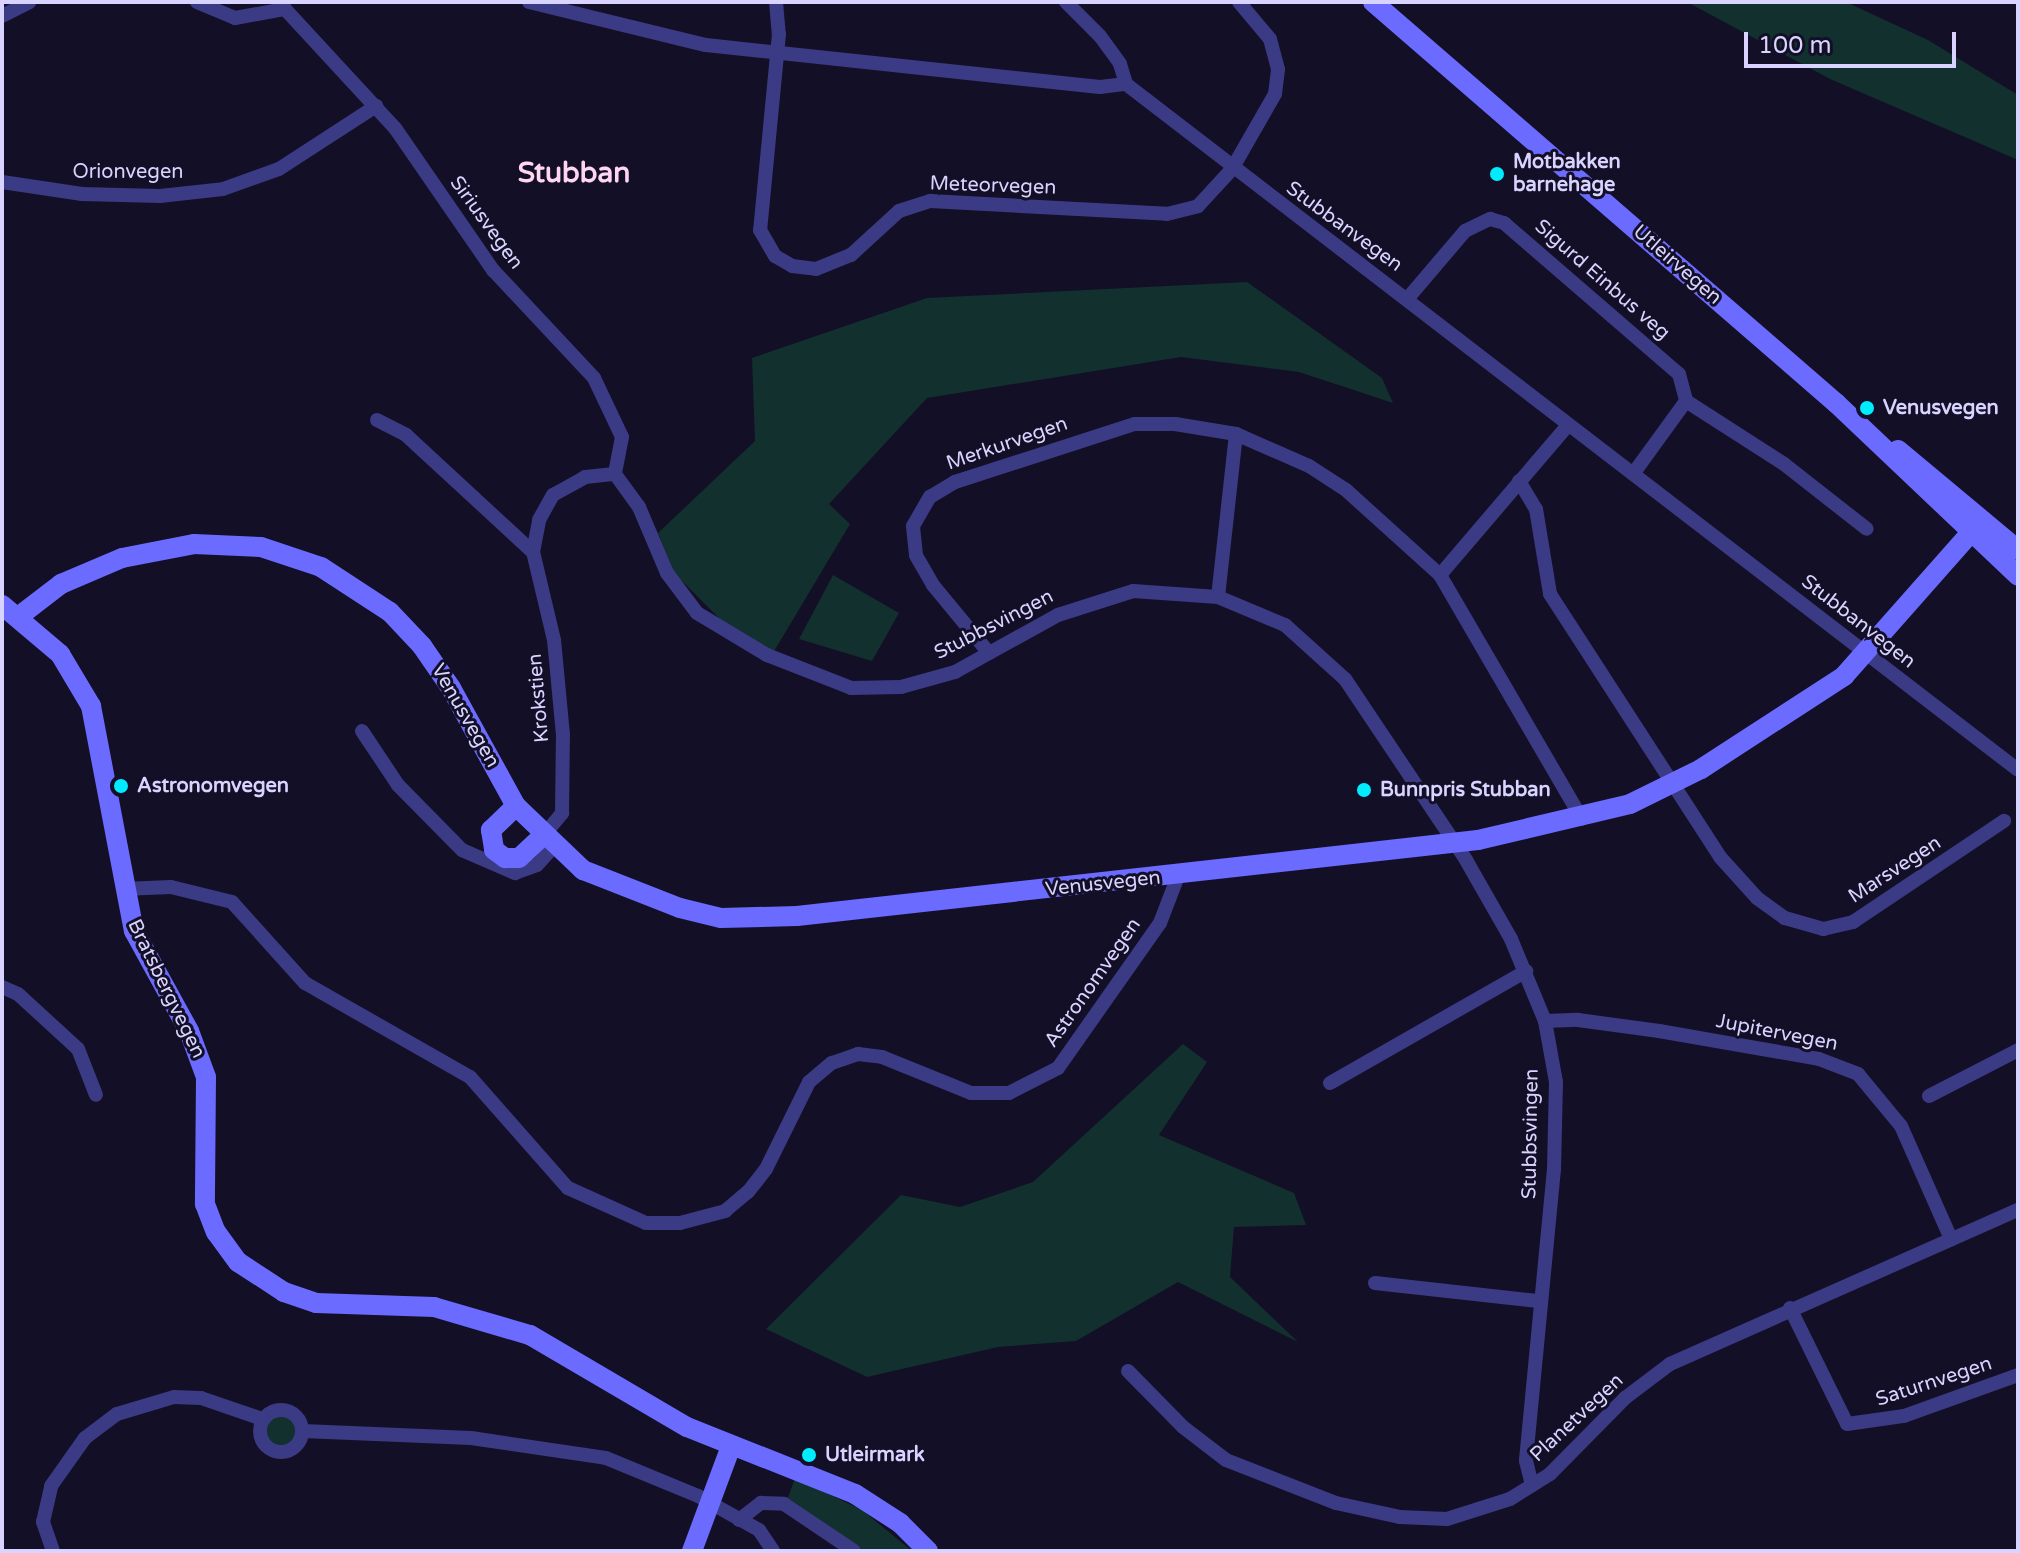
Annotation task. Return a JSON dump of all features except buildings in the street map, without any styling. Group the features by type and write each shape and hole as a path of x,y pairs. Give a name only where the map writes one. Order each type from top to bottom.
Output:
{"street":[{"path":"2,16 30,2"},
{"path":"197,2 235,18 286,6"},
{"path":"529,2 631,30 776,55 1100,87 1126,84 1113,54 1066,2"},
{"name":"Meteorvegen","path":"776,2 776,55 760,230 768,249 792,266 816,269 843,261 888,220 914,204 1167,214 1198,206 1232,169 1270,107 1277,79 1270,39 1239,2"},
{"name":"Utleirvegen","path":"1373,2 1871,435 1884,454 1976,527 2018,550"},
{"name":"Siriusvegen","path":"286,6 376,106 493,270 594,378 622,437 615,474"},
{"name":"Stubbanvegen","path":"1126,84 1232,169 1408,298 1568,425 2018,770"},
{"name":"Orionvegen","path":"2,182 82,194 160,196 223,189 279,169 376,106"},
{"name":"Sigurd Einbus veg","path":"1408,298 1465,231 1490,219 1504,223 1679,374 1686,401"},
{"path":"1633,474 1686,401 1784,464 1867,529"},
{"path":"377,420 406,435 533,552"},
{"name":"Merkurvegen","path":"989,653 933,585 916,555 913,526 930,497 955,482 1115,428 1158,423 1236,434 1309,466 1346,490 1440,575 1582,819"},
{"path":"1440,575 1568,425"},
{"path":"1218,597 1236,434"},
{"name":"Krokstien","path":"362,731 398,785 462,850 515,873 537,865 562,813 563,735 554,640 533,552 539,520 553,495 585,477 615,474"},
{"name":"Stubbsvingen","path":"615,474 639,507 667,573 697,613 767,655 851,688 901,687 955,672 1058,615 1111,595 1167,590 1218,597 1285,625 1324,654 1367,709 1452,843 1526,971 1545,1021 1556,1082 1553,1180 1538,1301 1526,1461 1532,1485"},
{"path":"1519,481 1536,509 1550,594 1675,785"},
{"name":"Utleirvegen","path":"1976,527 2018,576"},
{"name":"Venusvegen","path":"10,611 61,584 122,558 194,544 261,547 321,567 390,612 422,646 451,688 516,806 549,841 583,870 680,908 721,918 797,916 1178,876 1452,843 1582,819 1675,785 1831,686 1865,653 1976,527"},
{"name":"Bratsbergvegen","path":"10,611 60,654 91,706 123,889 134,931 204,1066 208,1101 205,1204 216,1232 238,1262 284,1292 316,1303 434,1307 508,1327 555,1347 687,1427 731,1446 769,1456 855,1494 900,1523 928,1551"},
{"name":"Marsvegen","path":"1675,785 1736,878 1785,918 1823,929 1853,922 2004,821"},
{"path":"516,806 491,830 494,850 505,858 519,858 549,841"},
{"name":"Astronomvegen","path":"123,889 171,887 232,902 305,983 470,1077 568,1188 646,1223 680,1223 725,1211 748,1192 766,1169 809,1082 832,1063 858,1054 882,1057 971,1093 1009,1093 1058,1068 1160,923 1178,876"},
{"path":"1330,1083 1526,971"},
{"path":"2,987 18,994 78,1049 96,1095"},
{"name":"Jupitervegen","path":"1545,1021 1578,1020 1659,1031 1819,1059 1858,1074 1901,1126 1951,1239"},
{"path":"1929,1096 2018,1050"},
{"name":"Planetvegen","path":"1128,1371 1183,1427 1226,1460 1336,1503 1400,1517 1447,1519 1496,1505 1532,1485 1670,1364 1790,1308 2018,1210"},
{"path":"1375,1283 1538,1301"},
{"name":"Saturnvegen","path":"1790,1308 1847,1424 1904,1416 2018,1375"},
{"path":"53,1551 43,1522 51,1486 85,1438 117,1414 174,1397 201,1398 262,1419 284,1410 299,1420 303,1431 295,1448 277,1452 259,1436 262,1419"},
{"path":"303,1431 367,1431 555,1447 606,1458 759,1530 773,1551"},
{"path":"692,1551 707,1503 731,1446"},
{"path":"739,1520 761,1503 784,1504 854,1551"}],"green space":[{"path":"1687,2 1846,2 1928,40 2018,95 2018,160 1830,79"},
{"path":"1247,282 1382,378 1393,403 1299,372 1181,357 927,398 829,504 850,524 773,653 722,621 675,574 658,533 755,441 752,358 927,298"},
{"path":"833,575 899,613 872,661 799,639"},
{"path":"1183,1044 1207,1062 1159,1135 1294,1193 1306,1225 1234,1227 1230,1277 1298,1342 1178,1282 1076,1341 998,1347 867,1377 766,1329 901,1195 960,1207 1033,1182"},
{"path":"281,1415 292,1420 297,1431 292,1442 281,1447 270,1442 265,1431 270,1420"},
{"path":"795,1478 862,1510 912,1551 858,1551 787,1500"}],"place":[{"name":"Motbakken barnehage","path":"1497,174"},
{"name":"Venusvegen","path":"1867,408"},
{"name":"Astronomvegen","path":"121,786"},
{"name":"Bunnpris Stubban","path":"1364,790"},
{"name":"Utleirmark","path":"809,1455"}],"district":[{"name":"Stubban","path":"574,173"}]}
